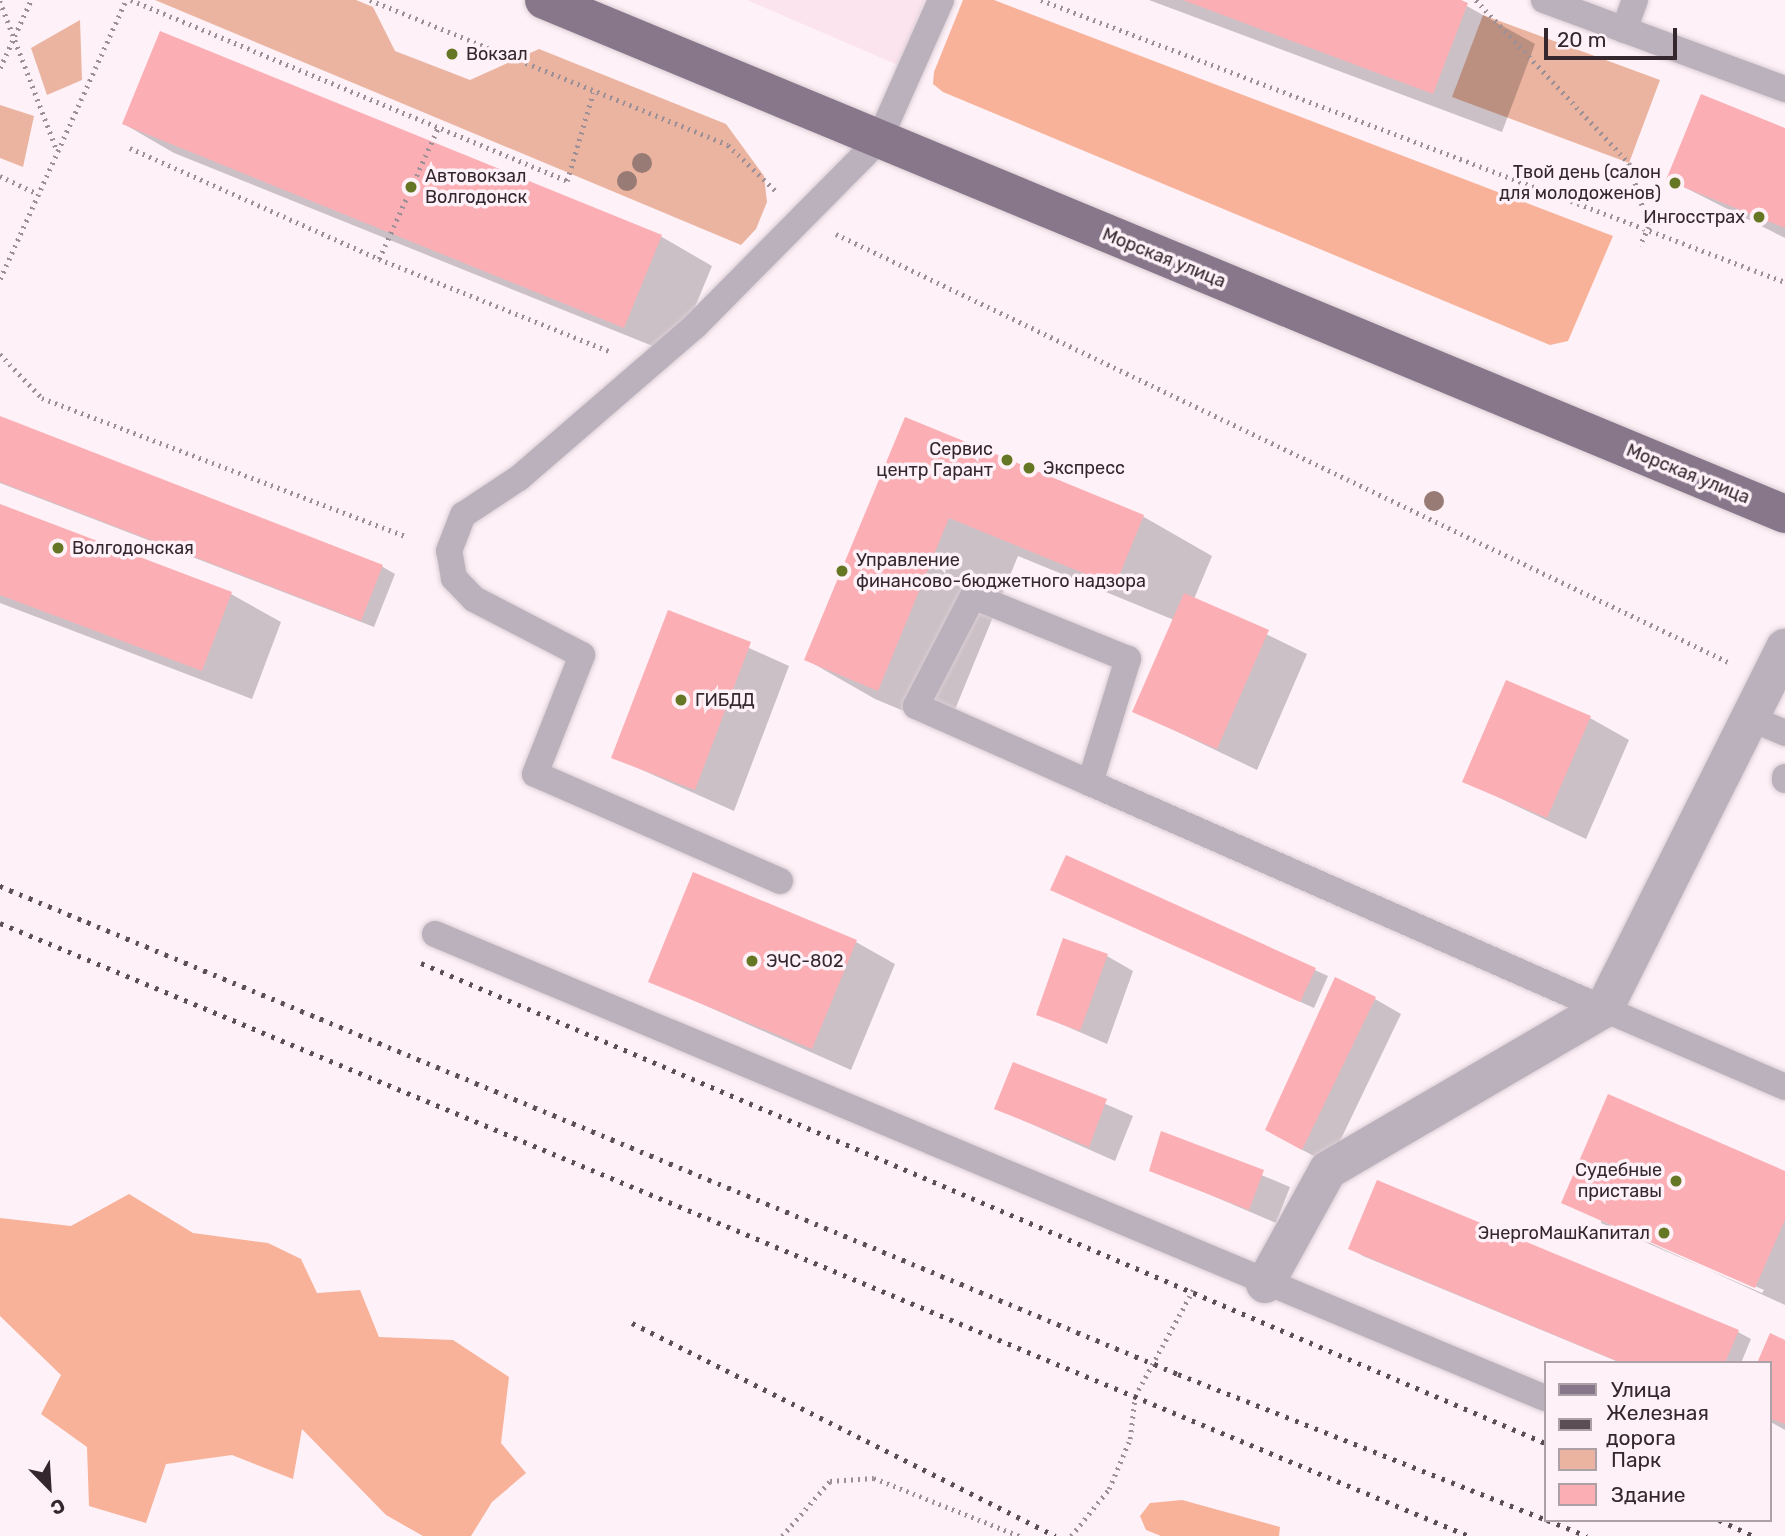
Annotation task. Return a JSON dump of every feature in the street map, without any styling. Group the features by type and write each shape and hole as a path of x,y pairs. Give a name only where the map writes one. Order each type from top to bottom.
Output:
{"main road":[{"name":"Морская улица","path":"544,0 1785,514"}],"street":[{"path":"1265,1284 1328,1170 1604,1009 1785,648"}],"lane":[{"path":"780,881 535,774 582,655 474,598 454,579 449,551 463,515 604,407 806,220 878,140 941,0"},
{"path":"1544,0 1785,89"},
{"path":"1624,30 1635,0"},
{"path":"1090,783 1128,659 973,596 916,706 1090,783 1604,1009 1785,1087"},
{"path":"1750,718 1785,733"},
{"path":"436,934 1265,1284 1544,1398"}],"path":[{"path":"0,68 31,0"},
{"path":"0,279 126,0"},
{"path":"131,0 567,181 593,93"},
{"path":"370,0 593,93 727,145 806,220 1769,682"},
{"path":"1041,0 1649,227 1785,282"},
{"path":"1057,6 1060,0"},
{"path":"1476,0 1629,163 1649,227 1640,246"},
{"path":"0,1 58,151"},
{"path":"379,259 438,128"},
{"path":"130,148 379,259 624,356"},
{"path":"0,176 38,194"},
{"path":"0,354 42,398 406,536"},
{"path":"1071,1536 1109,1489 1130,1439 1135,1396 1206,1259"},
{"path":"782,1536 830,1482 874,1478 1020,1536"}],"shaded area":[{"path":"747,0 924,0 900,66"},
{"path":"963,0 994,0 1613,236 1568,341 1550,345 943,92 933,84 934,72"},
{"path":"129,1194 193,1233 268,1243 301,1259 317,1293 360,1290 379,1337 453,1340 509,1377 501,1443 526,1473 492,1502 471,1536 423,1536 386,1515 302,1429 293,1479 232,1455 166,1464 146,1523 89,1506 87,1447 41,1414 61,1375 0,1316 0,1218 71,1226"},
{"path":"1182,1500 1280,1527 1279,1536 1161,1536 1146,1530 1140,1516 1150,1503"}],"green space":[{"path":"155,0 356,0 373,7 395,51 470,80 539,49 726,124 764,176 767,202 756,229 741,245"},
{"path":"1483,15 1660,80 1629,163 1452,97"},
{"path":"80,20 82,80 47,95 31,48"},
{"path":"0,105 34,116 23,167 0,158"}],"building":[{"path":"1183,0 1461,0 1468,3 1433,94"},
{"name":"Автовокзал Волгодонск","path":"160,31 662,235 624,328 122,124"},
{"path":"1701,94 1785,128 1785,228 1666,180"},
{"path":"0,416 383,565 361,621 0,482"},
{"path":"905,417 1144,515 1115,586 949,518 878,691 804,660"},
{"name":"Волгодонская","path":"0,504 232,592 202,671 0,595"},
{"path":"1184,593 1269,630 1217,749 1132,712"},
{"name":"ГИБДД","path":"668,610 751,642 695,790 611,758"},
{"path":"1506,680 1591,716 1547,818 1462,782"},
{"path":"1066,855 1316,968 1300,1002 1050,890"},
{"name":"ЭЧС-802","path":"693,872 857,940 812,1049 648,982"},
{"path":"1063,938 1108,954 1080,1031 1036,1015"},
{"path":"1335,977 1376,997 1302,1150 1265,1130"},
{"path":"1013,1062 1107,1099 1089,1147 994,1109"},
{"path":"1608,1094 1785,1171 1785,1220 1755,1288 1561,1203"},
{"path":"1161,1131 1264,1170 1249,1210 1149,1171"},
{"path":"1377,1180 1739,1330 1726,1361 1617,1361 1348,1249"},
{"path":"1770,1333 1785,1340 1785,1424 1771,1419 1771,1361 1758,1361"}],"railway":[{"path":"0,886 1178,1374 1544,1519"},
{"path":"0,923 1469,1536"},
{"path":"421,963 1544,1443"},
{"path":"632,1323 1056,1536"},
{"path":"1552,1522 1587,1536"},
{"path":"1723,1522 1754,1536"}],"place":[{"name":"Вокзал","path":"452,54"},
{"name":"Твой день (салон для молодоженов)","path":"1675,183"},
{"name":"Автовокзал Волгодонск","path":"411,187"},
{"name":"Ингосстрах","path":"1759,217"},
{"name":"Сервис центр Гарант","path":"1007,460"},
{"name":"Экспресс","path":"1029,468"},
{"name":"Волгодонская","path":"58,548"},
{"name":"Управление финансово-бюджетного надзора","path":"842,571"},
{"name":"ГИБДД","path":"681,700"},
{"name":"ЭЧС-802","path":"752,961"},
{"name":"Судебные приставы","path":"1676,1181"},
{"name":"ЭнергоМашКапитал","path":"1664,1233"}]}
